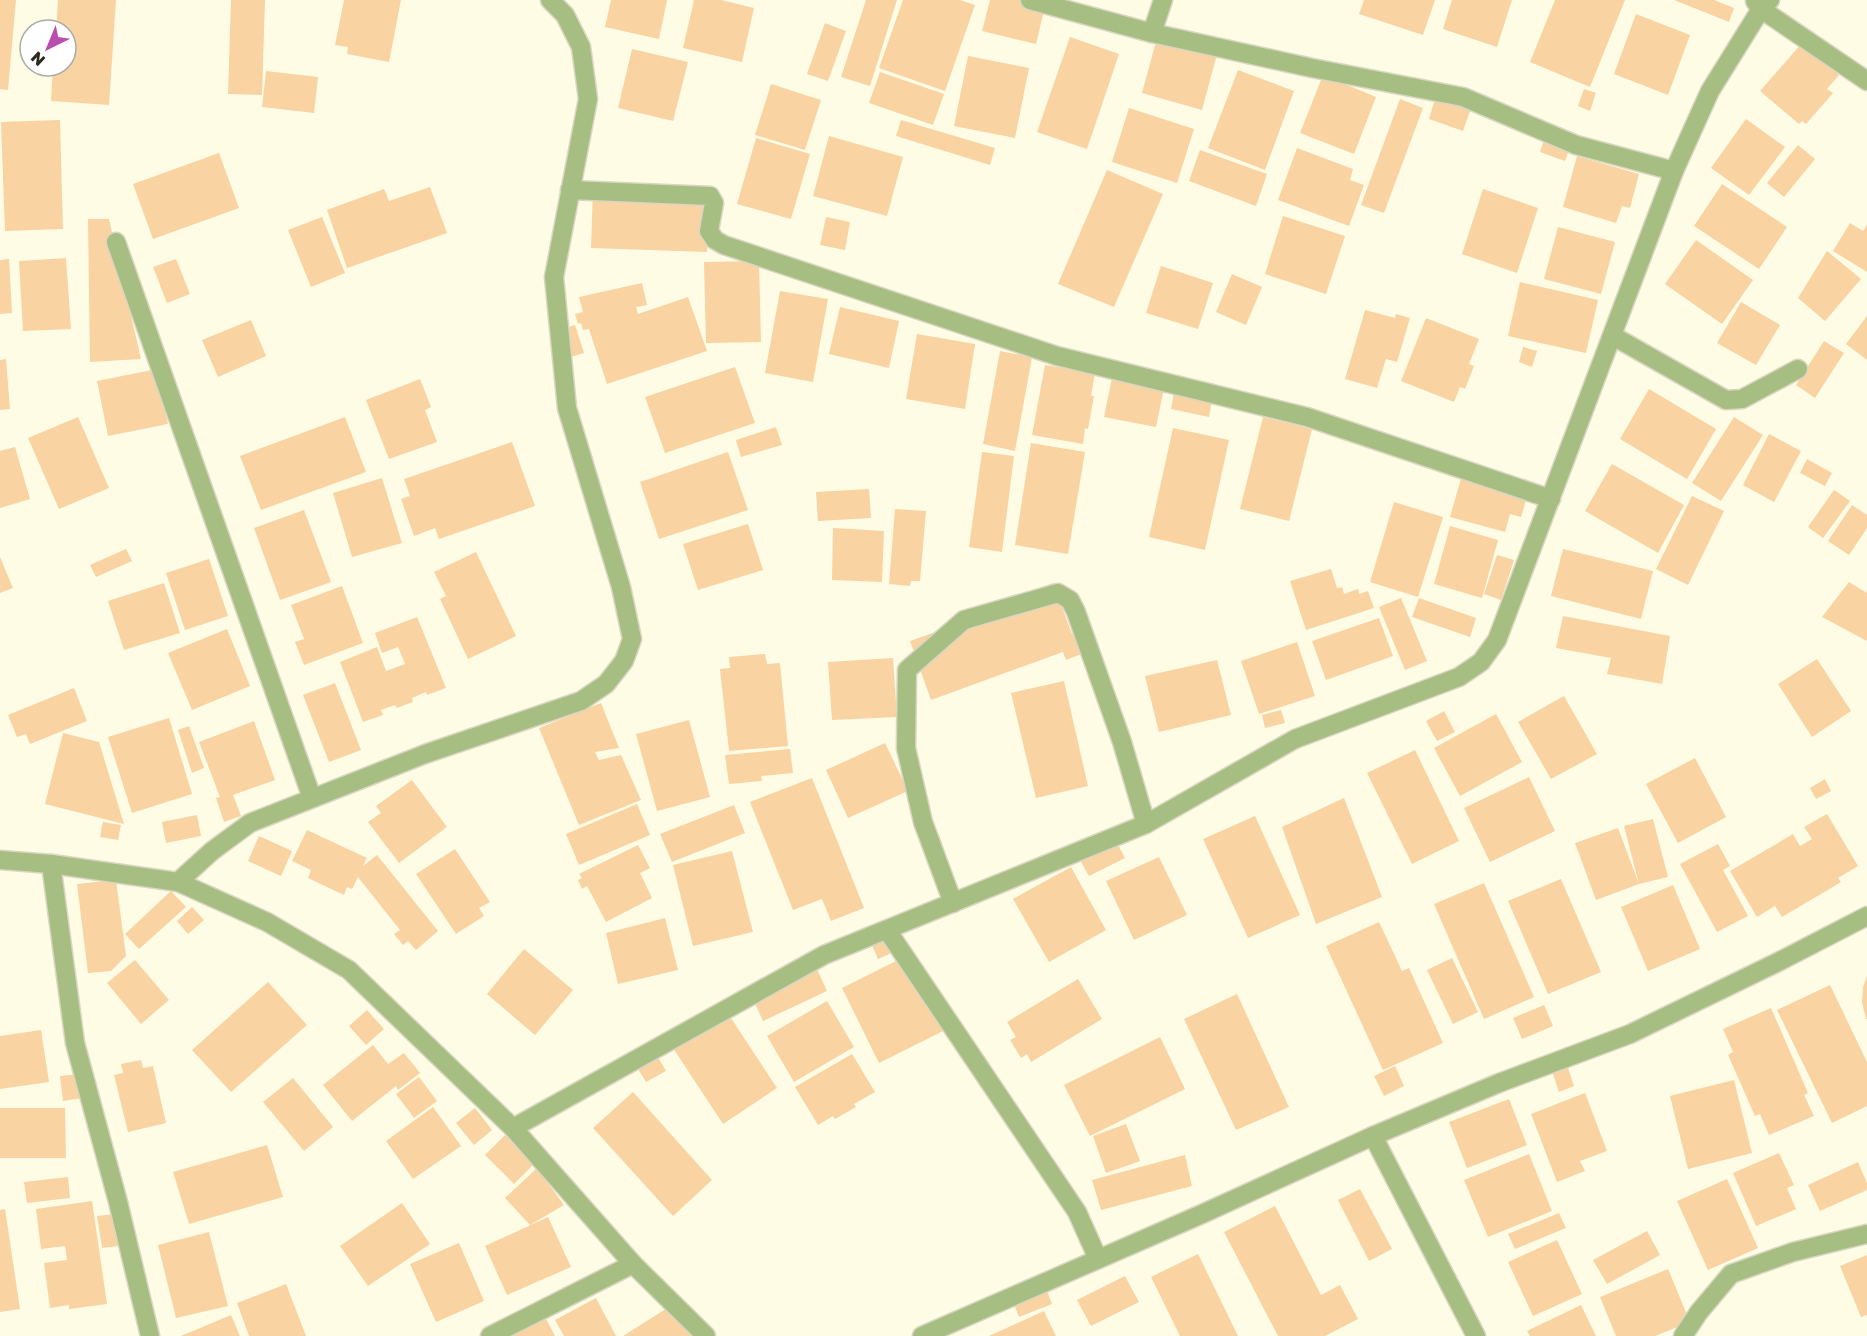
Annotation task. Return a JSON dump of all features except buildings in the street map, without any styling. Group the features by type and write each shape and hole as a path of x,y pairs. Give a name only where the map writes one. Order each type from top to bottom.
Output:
{"street":[{"path":"178,882 212,851 250,823 425,754 581,701 606,684 624,661 632,639 621,587 567,408 554,277 588,99 581,47 565,15 550,0"},
{"path":"1030,0 1152,33 1312,68 1462,97 1576,145 1674,171"},
{"path":"1152,33 1163,0"},
{"path":"513,1128 824,955 1146,824 1295,739 1459,677 1481,662 1497,640 1674,171 1710,91 1762,3 1867,81"},
{"path":"570,190 710,196 714,203 709,231 715,240 724,245 1057,356 1307,417 1551,500"},
{"path":"116,242 312,798"},
{"path":"1613,336 1726,400 1742,399 1798,369"},
{"path":"953,903 923,822 906,748 907,670 964,620 1058,593 1070,600 1122,742 1146,824"},
{"path":"0,861 51,864 178,882 267,922 349,970 513,1128 633,1264 706,1336"},
{"path":"51,864 75,1042 118,1202 150,1336"},
{"path":"922,1336 1373,1136 1499,1083 1630,1034 1867,916"},
{"path":"887,930 1077,1212 1098,1259"},
{"path":"1373,1136 1476,1336"},
{"path":"1683,1336 1699,1312 1731,1274 1793,1252 1867,1234"},
{"path":"490,1336 633,1264"}]}
